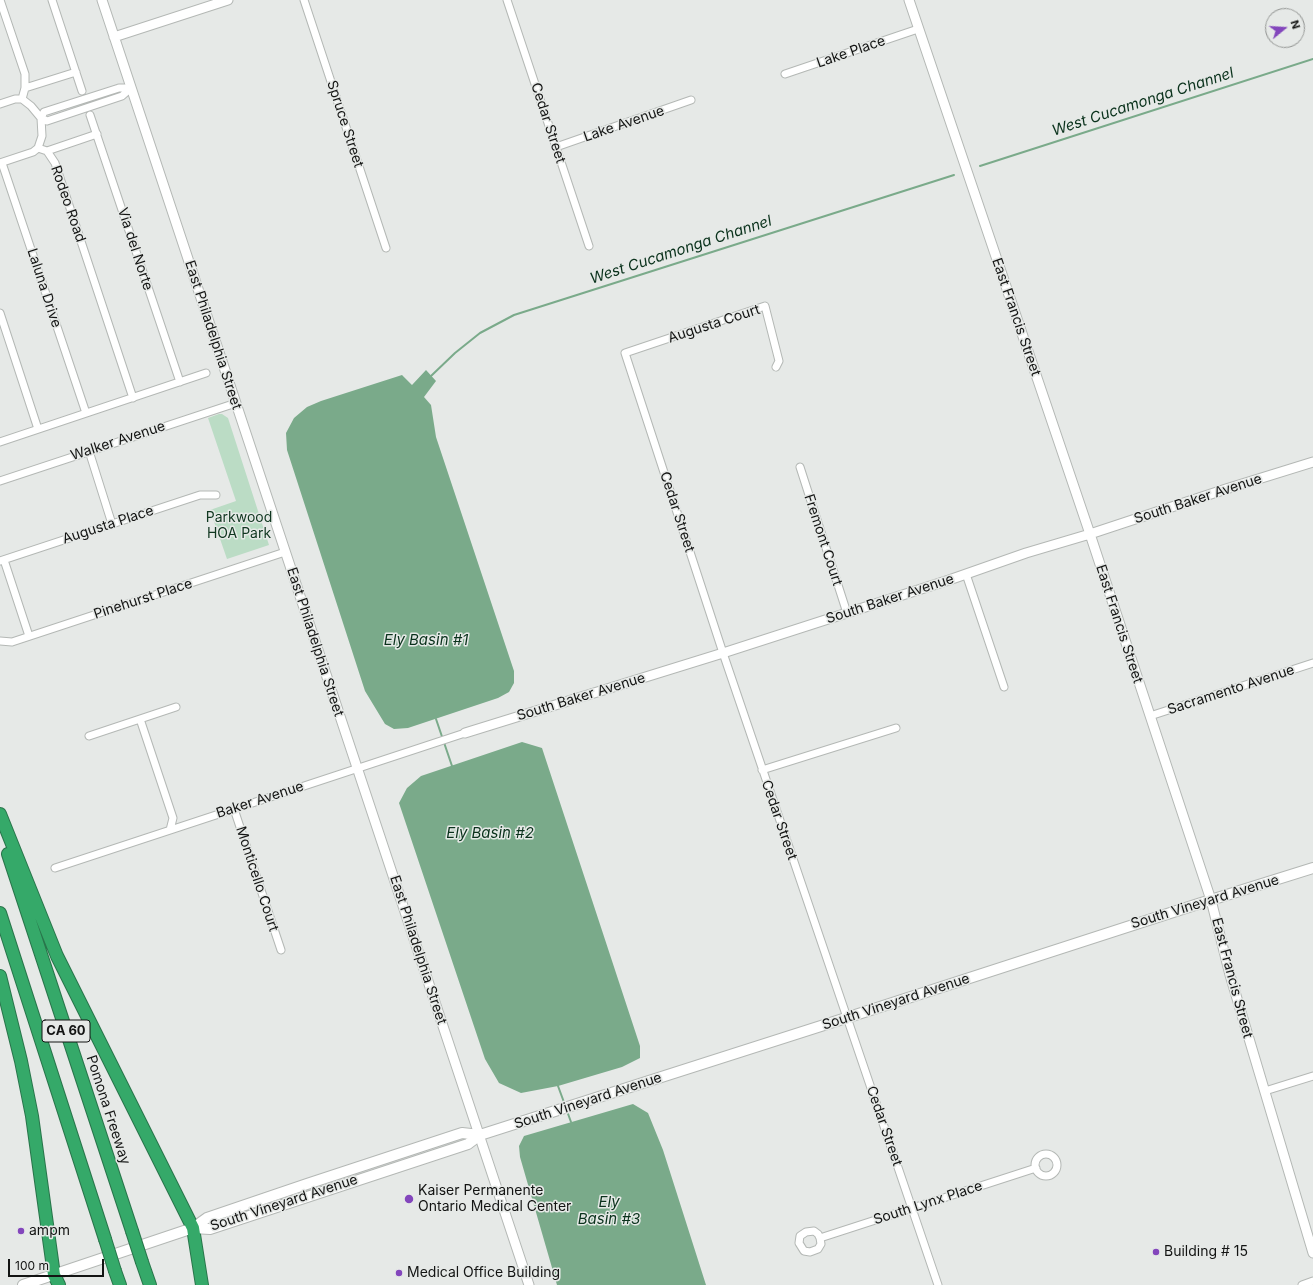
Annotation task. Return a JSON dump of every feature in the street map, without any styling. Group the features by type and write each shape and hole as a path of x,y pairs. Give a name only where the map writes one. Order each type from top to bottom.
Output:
{"highway":[{"path":"0,814 57,956 193,1228 202,1285"},
{"name":"Pomona Freeway","path":"0,831 150,1285"},
{"name":"CA 60","path":"0,913 120,1285"},
{"path":"0,976 21,1061 32,1116 57,1280"}],"main road":[{"name":"South Vineyard Avenue","path":"23,1285 57,1280 193,1228 206,1218 462,1133 480,1135 1313,868"}],"street":[{"path":"0,0 25,74 25,88 22,99"},
{"path":"52,0 82,91"},
{"name":"East Philadelphia Street","path":"102,0 529,1285"},
{"path":"114,37 228,0"},
{"name":"Spruce Street","path":"304,0 386,248"},
{"name":"Cedar Street","path":"507,0 589,246"},
{"name":"East Francis Street","path":"909,0 1090,534 1211,900 1230,975 1313,1253"},
{"name":"Lake Place","path":"784,74 918,29"},
{"path":"25,88 76,72"},
{"path":"1,163 33,152 38,148 42,136 41,118 44,112 119,88 131,88"},
{"path":"0,104 15,99 22,99 31,106 41,118"},
{"name":"Lake Avenue","path":"556,147 691,100"},
{"name":"Via del Norte","path":"90,115 180,382"},
{"path":"47,151 97,134"},
{"name":"Rodeo Road","path":"38,148 47,151 55,163 133,398"},
{"name":"Laluna Drive","path":"1,163 86,413"},
{"name":"Augusta Court","path":"625,353 765,306 779,361 776,367"},
{"path":"0,313 38,429"},
{"name":"Cedar Street","path":"625,353 762,770 938,1285"},
{"path":"0,442 206,373"},
{"name":"Walker Avenue","path":"0,480 236,403"},
{"path":"89,451 112,524"},
{"name":"South Baker Avenue","path":"465,733 723,653 1026,553 1090,534 1313,462"},
{"name":"Fremont Court","path":"800,467 847,613"},
{"name":"Augusta Place","path":"2,560 200,495 216,495"},
{"name":"Pinehurst Place","path":"0,641 12,642 285,552"},
{"path":"2,560 29,636"},
{"path":"966,574 1004,687"},
{"name":"Sacramento Avenue","path":"1150,716 1313,663"},
{"path":"89,736 176,707"},
{"path":"140,719 174,818 170,830"},
{"path":"762,770 896,728"},
{"name":"Baker Avenue","path":"55,868 465,733"},
{"name":"Monticello Court","path":"234,809 281,950"},
{"path":"1265,1091 1313,1076"},
{"name":"South Lynx Place","path":"820,1238 1036,1168"},
{"path":"1302,1285 1313,1281"}],"green space":[{"name":"Parkwood HOA Park","path":"222,414 228,418 269,545 227,559 210,510 236,501 208,418"}],"water":[{"name":"Ely Basin #1","path":"426,370 436,381 424,397 431,405 436,437 514,671 514,683 509,692 498,698 408,728 394,729 385,724 365,691 287,450 286,433 294,418 307,407 321,401 402,375 412,385"},
{"name":"Ely Basin #2","path":"522,742 542,748 640,1046 640,1058 622,1067 558,1086 521,1093 499,1083 485,1059 399,803 407,788 421,776"},
{"name":"Ely Basin #3","path":"633,1104 648,1113 663,1150 706,1285 557,1285 520,1157 519,1146 524,1136"}],"waterway":[{"name":"West Cucamonga Channel","path":"980,166 1313,59"},
{"name":"West Cucamonga Channel","path":"431,376 455,353 480,333 514,315 954,175"},
{"path":"436,719 452,766"},
{"path":"558,1086 565,1105"},
{"path":"567,1111 571,1122"}],"place":[{"name":"Kaiser Permanente Ontario Medical Center","path":"409,1199"},
{"name":"ampm","path":"21,1231"},
{"name":"Building # 15","path":"1156,1252"},
{"name":"Medical Office Building","path":"399,1273"}]}
